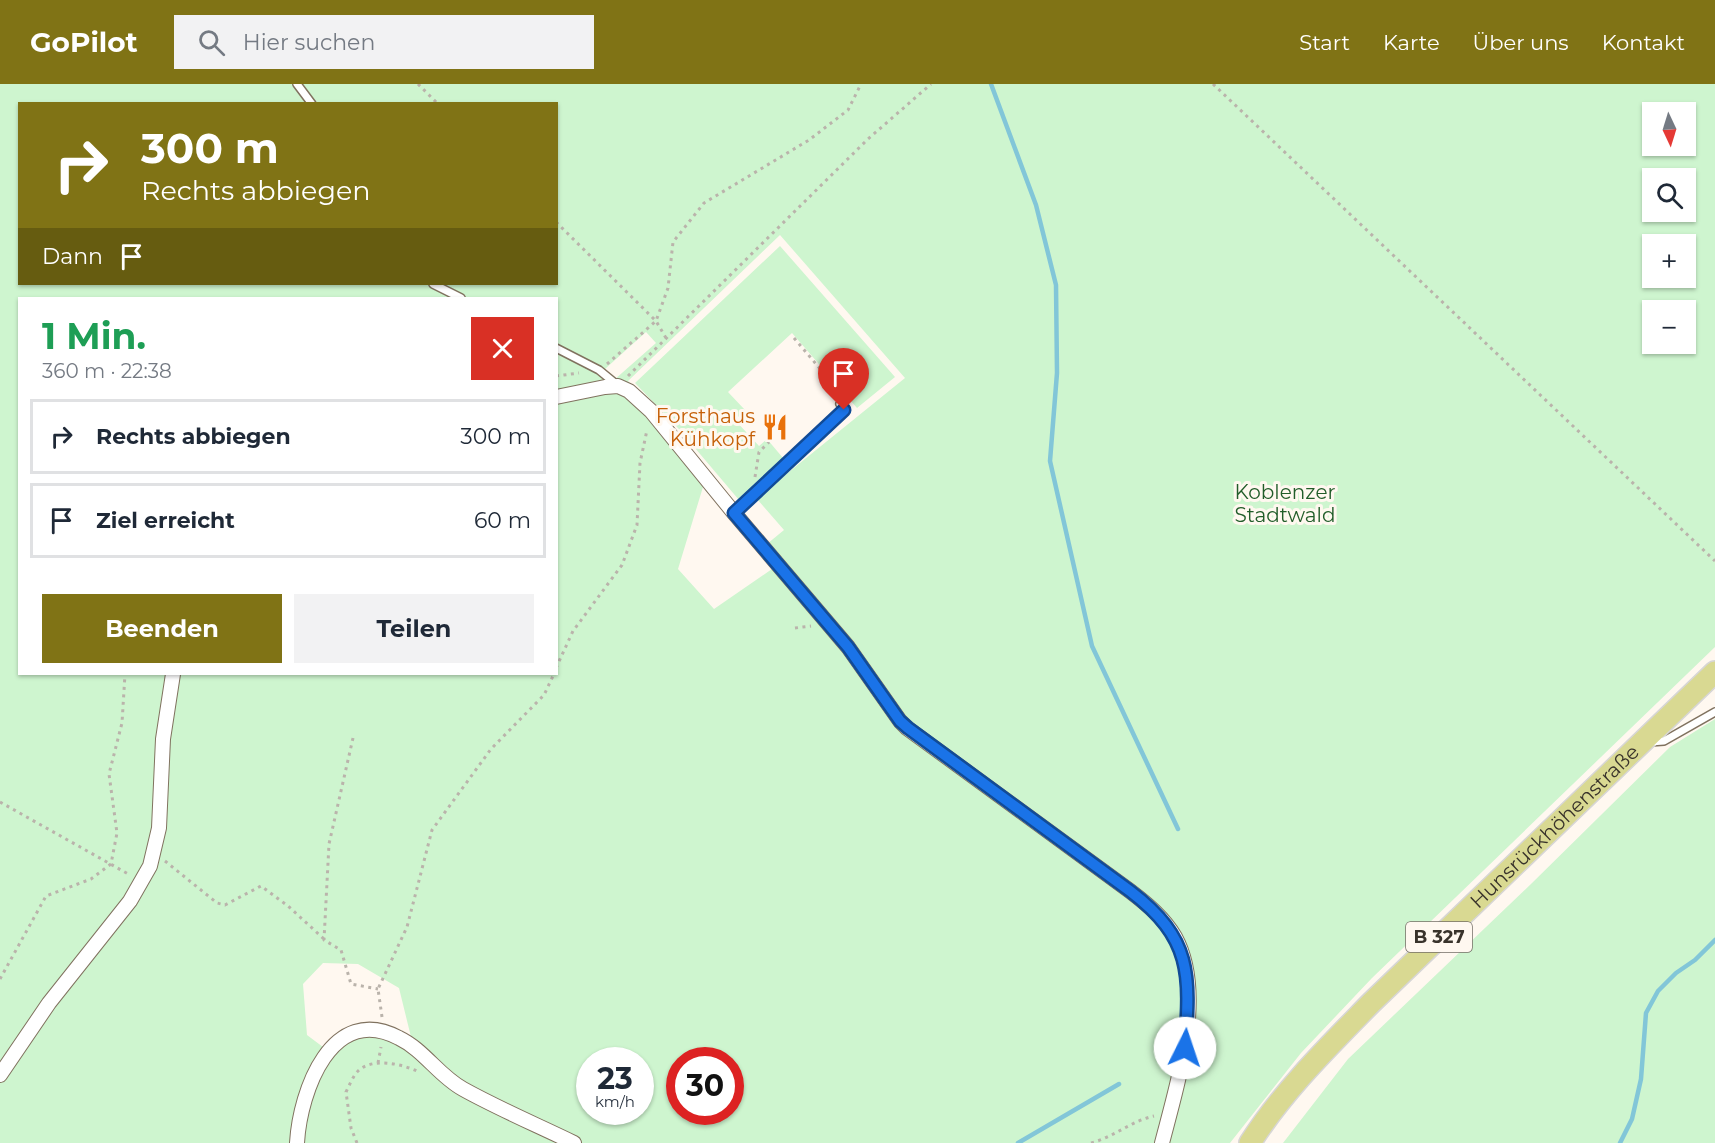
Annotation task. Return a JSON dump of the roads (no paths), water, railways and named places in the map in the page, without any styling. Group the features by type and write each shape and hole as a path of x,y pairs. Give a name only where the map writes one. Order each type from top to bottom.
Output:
{"main road":[{"name":"Hunsrückhöhenstraße","path":"1250,1143 1286,1094 1355,1019 1715,672"}],"street":[{"path":"558,397 605,387 618,386 629,391 651,411 750,533 848,647 900,721 1144,902 1161,918 1174,936 1186,966 1188,1010 1185,1048 1162,1143"},
{"path":"0,1075 49,1003 130,901 142,882 153,856 159,828 164,739 173,675"},
{"path":"297,1143 302,1111 319,1066 332,1046 348,1034 363,1027 384,1031 413,1046 462,1088 574,1143"}],"lane":[{"path":"297,84 310,102"},
{"path":"435,285 459,297"},
{"path":"558,349 599,370 618,386"},
{"path":"734,513 844,410 840,404 842,402"},
{"path":"1642,743 1664,741 1715,712"}],"waterway":[{"path":"991,84 1036,205 1056,285 1057,373 1050,461 1092,646 1178,829"},
{"path":"1620,1143 1632,1119 1641,1079 1646,1013 1658,991 1715,940"},
{"path":"1018,1143 1119,1084"}],"place":[{"name":"Forsthaus Kühkopf","path":"775,427"}],"park label":[{"name":"Koblenzer Stadtwald","path":"1285,504"}]}
